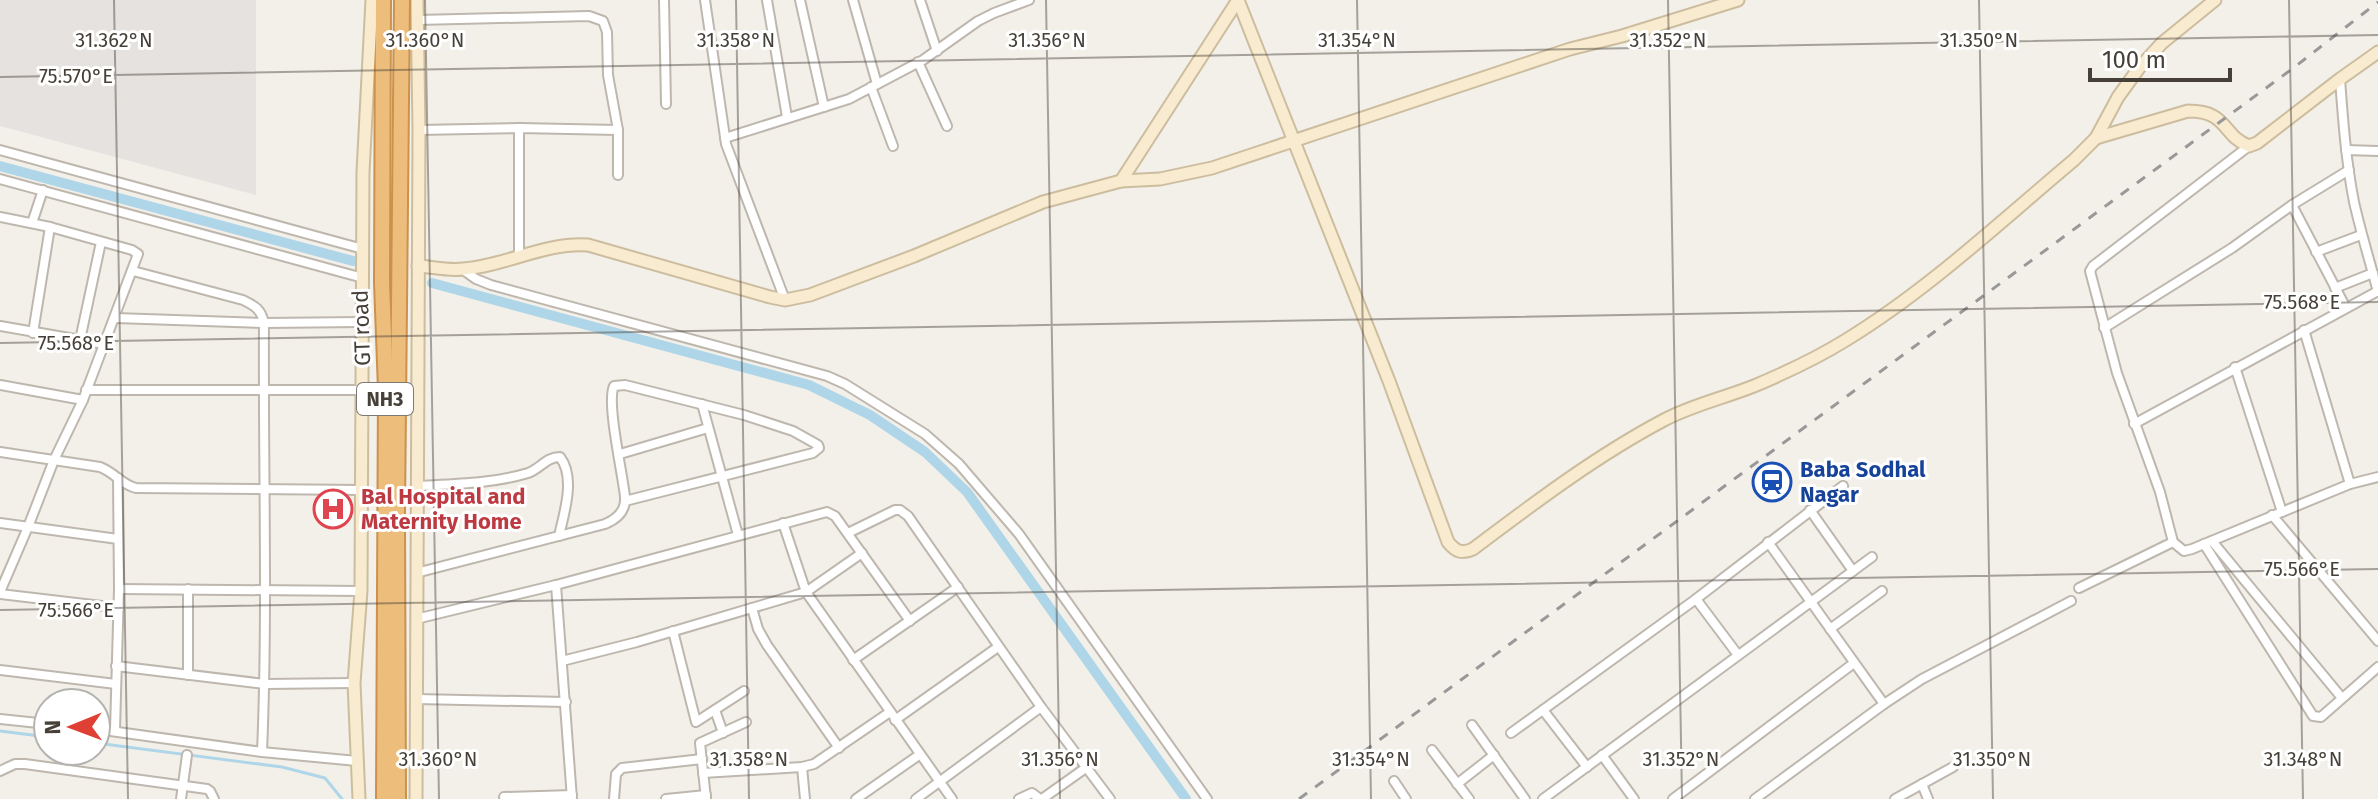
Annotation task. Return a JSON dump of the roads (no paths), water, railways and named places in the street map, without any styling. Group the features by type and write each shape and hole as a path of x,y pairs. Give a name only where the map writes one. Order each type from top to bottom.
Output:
{"highway":[{"name":"GT road","path":"383,0 382,283 386,390 384,799"},
{"name":"GT road","path":"398,799 397,494 402,0"}],"street":[{"path":"359,799 354,683 361,591 363,172 372,0"},
{"path":"416,799 417,0"},
{"path":"664,0 666,104"},
{"path":"705,0 725,138 785,300"},
{"path":"767,0 787,117"},
{"path":"800,0 824,107"},
{"path":"853,0 893,146"},
{"path":"920,0 937,51"},
{"path":"990,0 994,13"},
{"path":"725,138 849,99 937,51 994,13 1029,0"},
{"path":"1238,0 1389,381 1448,542 1461,552 1473,549 1556,488 1665,420 1755,386 1801,364 1896,308 2074,160 2096,138 2118,97 2139,68 2162,43 2215,0"},
{"path":"1121,181 1238,0"},
{"path":"418,266 462,269 561,245 588,245 785,300 810,295 914,256 1034,205 1121,181 1160,179 1212,168 1570,49 1738,0"},
{"path":"417,20 597,18 603,21 607,32 608,75 618,130 618,175"},
{"path":"2378,52 2249,146 2090,271 2104,328 2134,424 2160,492 2173,542 2184,551 2350,484 2378,477"},
{"path":"918,62 947,126"},
{"path":"2134,424 2378,292 2373,273 2374,260 2361,235 2349,170 2340,79"},
{"path":"2096,138 2188,111 2198,111 2222,120 2240,143 2249,146"},
{"path":"519,128 519,256"},
{"path":"419,130 618,130"},
{"path":"0,150 363,249"},
{"path":"2346,150 2378,151"},
{"path":"2104,328 2349,170"},
{"path":"0,179 363,278"},
{"path":"32,223 43,190"},
{"path":"2292,205 2346,308"},
{"path":"0,217 50,227 135,251 138,257 83,400 54,460 0,593 119,608"},
{"path":"33,333 50,227"},
{"path":"2316,252 2361,235"},
{"path":"80,340 101,242"},
{"path":"462,269 491,285 827,376 925,434 959,464 1019,534 1207,799"},
{"path":"133,271 243,300 262,312 265,591 262,752"},
{"path":"2335,288 2373,273"},
{"path":"115,318 264,323 361,322"},
{"path":"0,326 104,344"},
{"path":"2304,330 2350,484"},
{"path":"2235,367 2282,512"},
{"path":"0,385 83,400"},
{"path":"416,573 613,521 624,510 625,501 611,393 614,386 625,385 702,404 793,431 818,445 813,453 625,501"},
{"path":"86,390 362,390"},
{"path":"702,404 738,535"},
{"path":"620,454 708,428"},
{"path":"0,452 100,467 129,487 145,489 362,490"},
{"path":"416,486 493,480 529,473 550,458 560,457 566,467 568,482 559,536"},
{"path":"115,730 119,608 118,478"},
{"path":"1511,733 1696,599 1843,486"},
{"path":"848,533 895,510 908,516 998,647 1110,799"},
{"path":"1810,510 1853,571"},
{"path":"416,619 827,512 835,516 848,533 910,621"},
{"path":"2272,515 2378,641"},
{"path":"0,523 118,539"},
{"path":"783,523 806,592 952,799"},
{"path":"1768,542 1884,704"},
{"path":"2079,588 2173,542"},
{"path":"2208,542 2313,716 2321,717 2378,667"},
{"path":"2208,542 2342,698"},
{"path":"562,661 806,592 862,553"},
{"path":"1543,799 1872,557"},
{"path":"504,797 572,797 556,585"},
{"path":"853,660 958,587"},
{"path":"119,589 361,591"},
{"path":"188,589 188,675"},
{"path":"1830,629 1882,591"},
{"path":"1696,599 1738,655"},
{"path":"1755,799 1884,704 1950,663 2071,601"},
{"path":"752,608 767,645 839,748"},
{"path":"673,631 696,722 744,691"},
{"path":"703,773 802,767 821,760 998,647"},
{"path":"1673,799 1854,663"},
{"path":"116,666 265,684 354,683"},
{"path":"0,670 116,684"},
{"path":"416,699 566,702"},
{"path":"916,799 1041,707"},
{"path":"715,710 723,733"},
{"path":"1543,710 1587,767"},
{"path":"0,719 32,722"},
{"path":"667,799 706,797 700,743 746,722"},
{"path":"1472,725 1525,799"},
{"path":"112,730 262,752 357,761"},
{"path":"1432,750 1469,799"},
{"path":"181,799 187,755"},
{"path":"856,799 919,755"},
{"path":"1457,784 1494,755"},
{"path":"1602,755 1634,799"},
{"path":"614,799 616,774 622,768 702,759"},
{"path":"0,771 15,764 25,764 207,789 214,799"},
{"path":"802,767 805,799"},
{"path":"1019,799 1032,793 1041,799 1087,767"},
{"path":"1895,799 1953,767"},
{"path":"1394,781 1406,799"},
{"path":"1922,784 1928,799"}],"waterway":[{"path":"0,166 353,261"},
{"path":"432,283 809,385 870,415 925,452 967,492 1186,799"},
{"path":"0,731 32,735"},
{"path":"112,745 282,767 325,778 342,799"}],"railway":[{"path":"1299,799 2296,66 2378,2"}],"place":[{"name":"Baba Sodhal Nagar","path":"1772,482"},
{"name":"Bal Hospital and Maternity Home","path":"333,509"}]}
